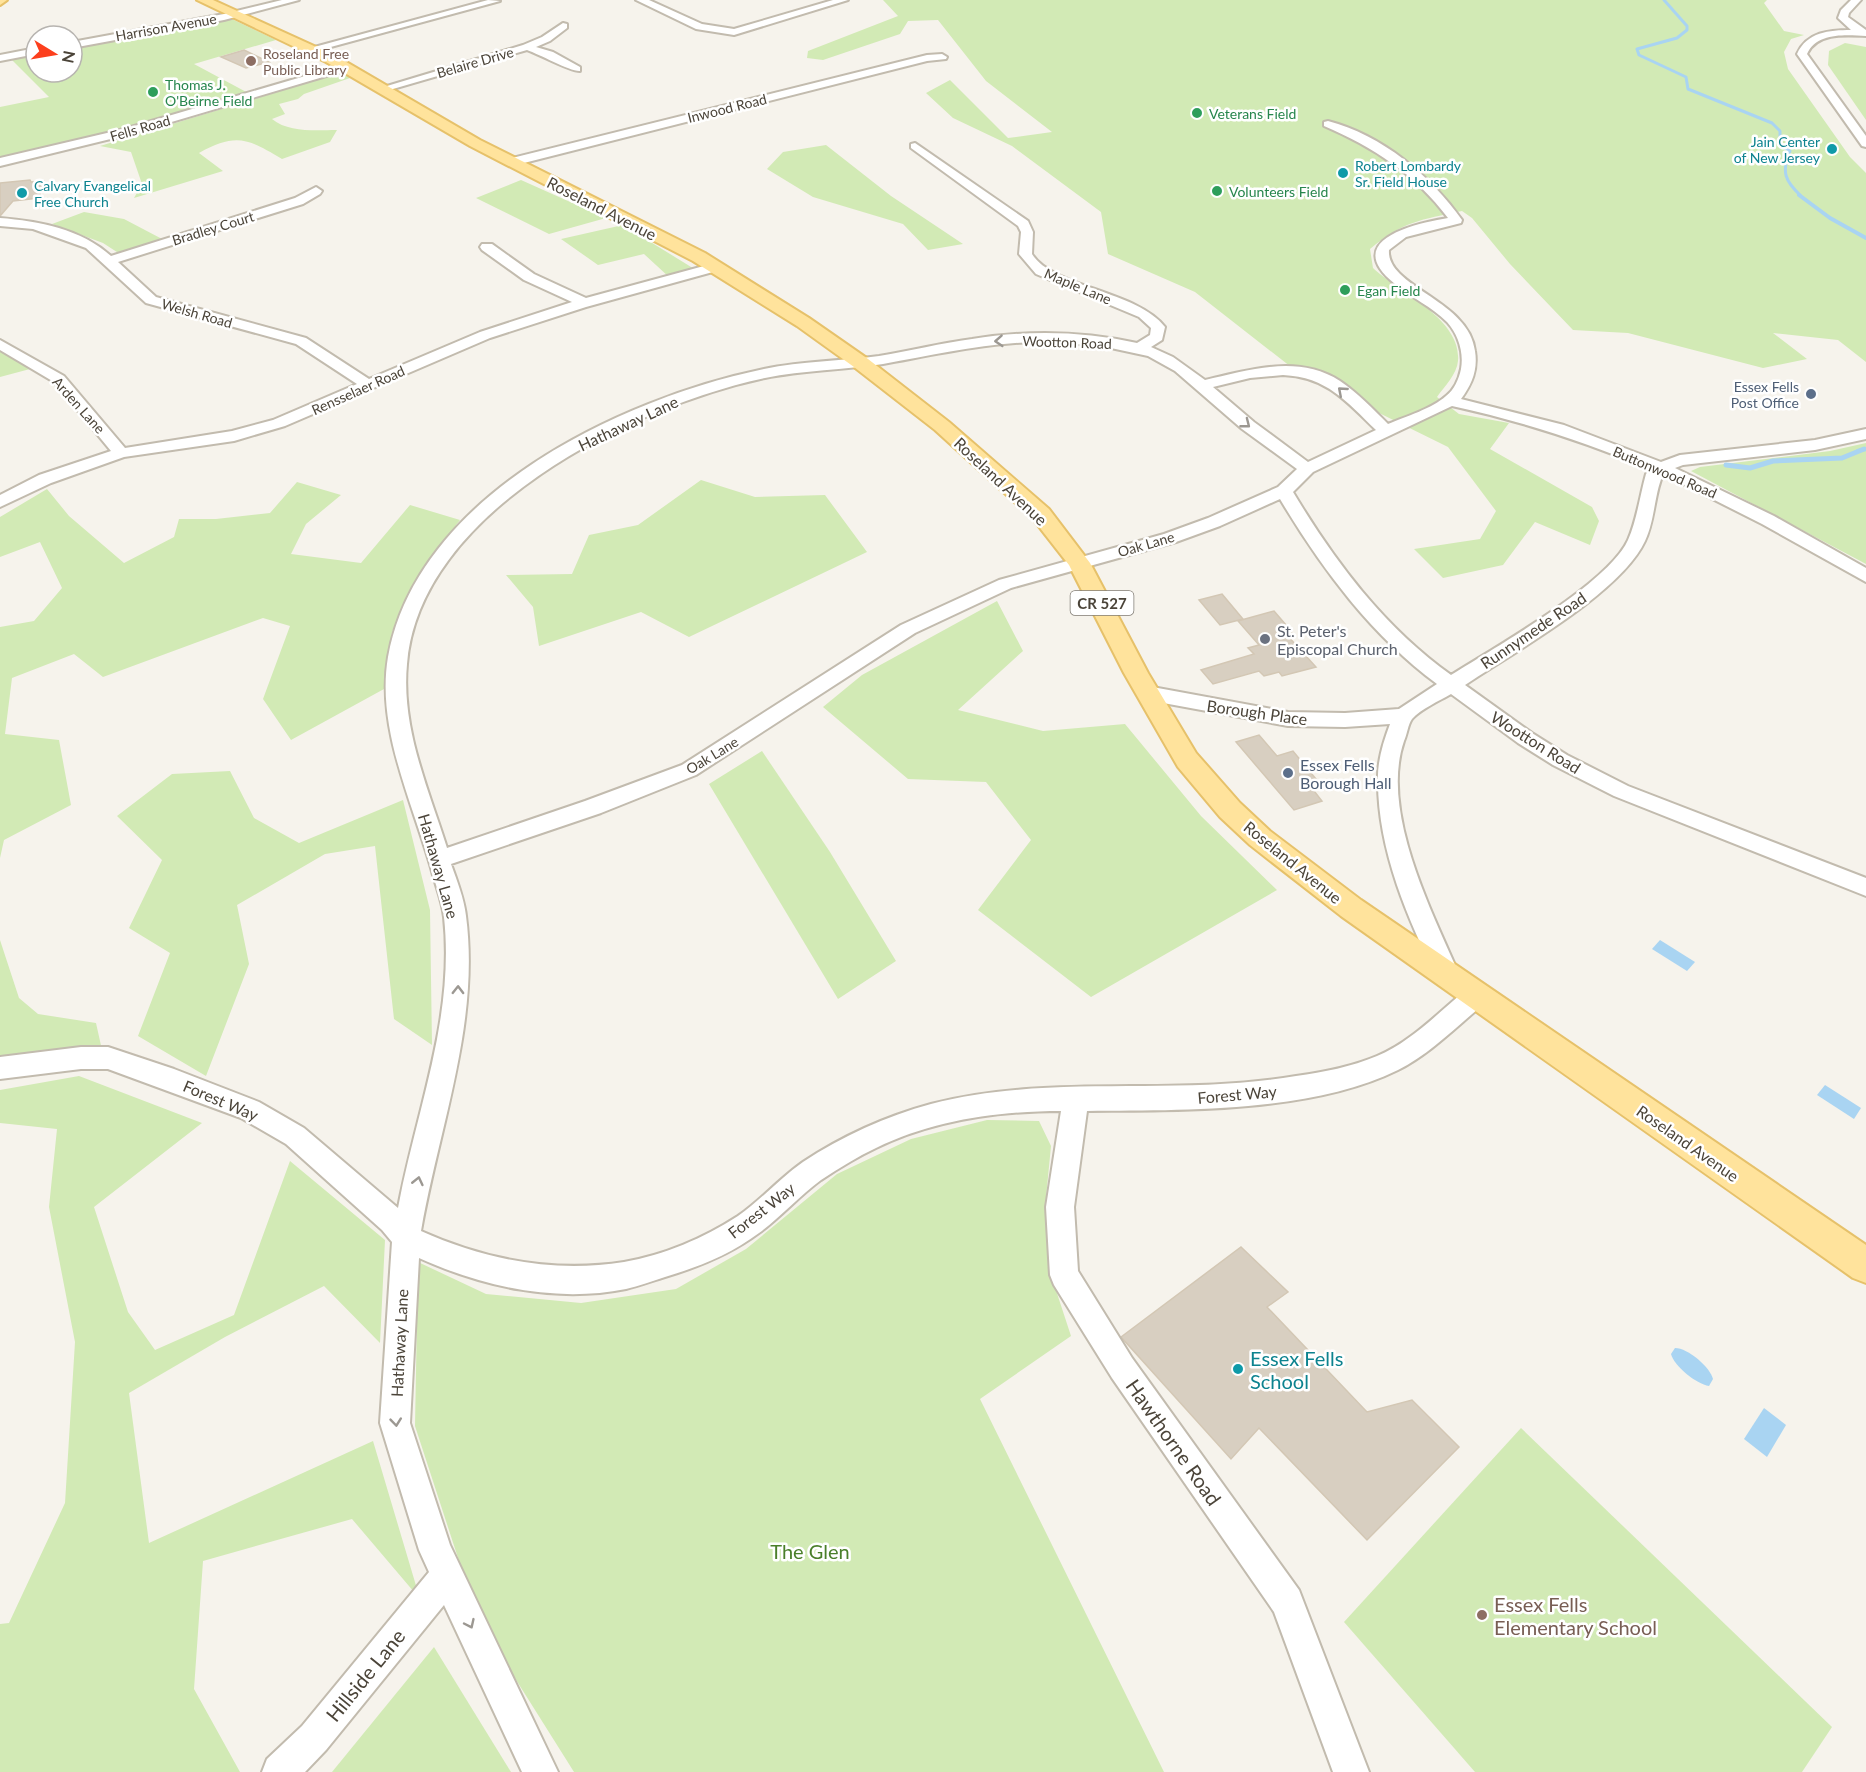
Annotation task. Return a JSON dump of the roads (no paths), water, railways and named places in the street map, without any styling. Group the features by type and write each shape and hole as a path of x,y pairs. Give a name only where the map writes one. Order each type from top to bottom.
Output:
{"main road":[{"name":"Roseland Avenue","path":"203,0 346,67 475,143 715,267 803,322 861,363 942,426 1041,514 1079,563 1147,693 1187,760 1230,810 1260,838 1351,908 1866,1266"}],"street":[{"name":"Harrison Avenue","path":"84,43 236,14 294,0"},
{"path":"641,0 700,27 734,32 843,0"},
{"path":"1856,0 1844,12 1843,18 1863,32"},
{"path":"312,50 495,1"},
{"name":"Belaire Drive","path":"382,89 528,47 546,39 563,26"},
{"path":"1863,32 1839,33 1815,38 1808,43 1803,54 1815,75 1866,144"},
{"path":"528,47 549,54 576,69"},
{"path":"0,58 24,53"},
{"name":"Inwood Road","path":"512,162 927,58 942,57"},
{"name":"Fells Road","path":"0,162 127,132 346,67"},
{"path":"1328,124 1388,153 1433,190 1456,220 1407,231 1384,248 1381,260 1390,273 1444,312 1466,339 1469,352 1467,375 1450,401"},
{"name":"Maple Lane","path":"915,146 1023,224 1027,232 1023,248 1028,261 1041,271 1144,314 1153,322 1158,327 1157,337 1140,348"},
{"name":"Bradley Court","path":"108,261 299,201 316,191"},
{"name":"Welsh Road","path":"0,222 35,225 91,245 150,300 301,341 368,385"},
{"path":"487,247 529,277 585,303"},
{"name":"Rensselaer Road","path":"0,502 45,479 121,453 234,436 306,413 485,335 585,303 715,267"},
{"name":"Wootton Road","path":"861,363 975,342 1011,340 1095,340 1140,348 1183,368 1240,419 1307,469"},
{"name":"Arden Lane","path":"0,344 59,379 121,453"},
{"name":"Hathaway Lane","path":"540,1772 435,1550 395,1423 406,1238 458,995 455,915 440,859 410,772 400,730 395,682 397,651 411,609 427,577 446,550 468,525 512,486 566,452 633,418 690,395 765,374 861,363"},
{"path":"1203,385 1253,373 1302,370 1331,382 1385,430"},
{"name":"Oak Lane","path":"440,859 593,807 689,770 908,629 1005,584 1170,538 1214,522 1284,491 1307,469 1450,401"},
{"name":"Buttonwood Road","path":"1450,401 1534,419 1660,468 1750,510 1866,576"},
{"path":"1660,468 1680,460 1815,445 1866,434"},
{"name":"Runnymede Road","path":"1404,716 1584,597 1621,565 1637,540 1642,526 1648,488 1653,474 1660,468"},
{"name":"Wootton Road","path":"1284,491 1320,550 1376,621 1423,664 1483,710 1560,760 1621,791 1866,886"},
{"name":"Borough Place","path":"1147,693 1288,719 1345,720 1404,716"},
{"path":"1404,716 1395,732 1391,752 1390,807 1401,861 1447,974"},
{"name":"Forest Way","path":"0,1068 81,1058 108,1058 250,1110 295,1136 392,1221 406,1238 450,1257 492,1270 543,1280 586,1280 627,1275 697,1254 749,1224 811,1172 870,1138 931,1116 972,1106 1013,1100 1158,1100 1264,1093 1340,1080 1388,1063 1414,1048 1476,996"},
{"name":"Hawthorne Road","path":"1076,1100 1060,1207 1064,1275 1122,1368 1287,1602 1351,1772"},
{"name":"Hillside Lane","path":"280,1772 314,1738 447,1575"}],"water":[{"path":"1660,940 1695,962 1687,971 1652,949"},
{"path":"1825,1085 1861,1108 1854,1119 1817,1095"},
{"path":"1675,1348 1686,1351 1703,1364 1713,1379 1709,1386 1698,1382 1681,1369 1671,1354"},
{"path":"1764,1408 1786,1425 1767,1457 1744,1439"}],"waterway":[{"path":"1664,0 1687,26 1687,30 1677,38 1637,49 1639,55 1686,77 1688,89 1772,123 1780,131 1780,145 1790,151 1786,176 1791,186 1801,196"},
{"path":"1799,195 1830,218 1866,238"},
{"path":"1861,450 1866,449"},
{"path":"1726,465 1750,468 1773,461 1842,458 1861,450"}],"place":[{"name":"Roseland Free Public Library","path":"251,61"},
{"name":"Thomas J. O'Beirne Field","path":"153,92"},
{"name":"Veterans Field","path":"1197,113"},
{"name":"Jain Center of New Jersey","path":"1832,149"},
{"name":"Robert Lombardy Sr. Field House","path":"1343,173"},
{"name":"Volunteers Field","path":"1217,191"},
{"name":"Calvary Evangelical Free Church","path":"22,193"},
{"name":"Egan Field","path":"1345,290"},
{"name":"Essex Fells Post Office","path":"1811,394"},
{"name":"St. Peter's Episcopal Church","path":"1265,639"},
{"name":"Essex Fells Borough Hall","path":"1288,773"},
{"name":"Essex Fells School","path":"1238,1369"},
{"name":"Essex Fells Elementary School","path":"1482,1615"}],"park label":[{"name":"The Glen","path":"810,1551"}]}
